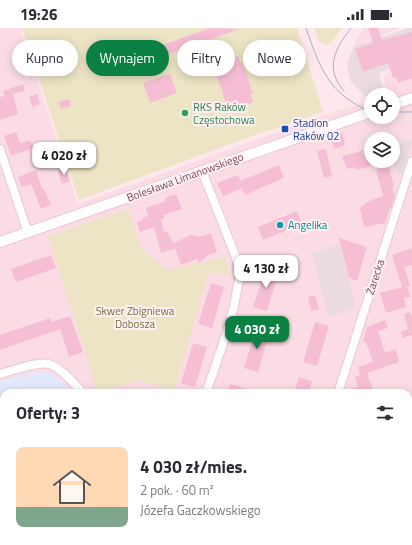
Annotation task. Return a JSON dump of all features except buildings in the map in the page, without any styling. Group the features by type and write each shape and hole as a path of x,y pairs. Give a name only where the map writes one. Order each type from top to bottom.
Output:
{"street":[{"path":"400,102 412,98"},
{"name":"Bolesława Limanowskiego","path":"0,242 364,114"},
{"path":"0,149 28,233"},
{"name":"Żarecka","path":"339,389 412,161"},
{"path":"202,171 235,256 240,274 228,328 207,389"},
{"path":"0,374 32,365 49,364 59,370 79,389"}],"shaded area":[{"path":"0,28 20,28 24,40 12,40 12,76 36,76 78,204 325,115 364,103 364,124 400,124 400,88 386,88 383,76 412,63 412,389 0,389"},
{"path":"363,28 400,28 353,47"},
{"path":"408,28 412,28 412,59 379,73 383,88 364,88 364,94 351,82 347,66 353,47"},
{"path":"412,139 402,176 398,175 396,168 400,168 400,142"},
{"path":"340,245 355,305 352,309 328,317 312,252"},
{"path":"35,372 48,372 56,376 69,389 0,389 0,381"}],"green space":[{"name":"RKS Raków Częstochowa","path":"22,28 297,28 301,40 243,40 243,76 306,76 306,57 323,112 238,141 79,200 38,76 78,76 78,40 26,40"},
{"path":"314,28 342,28 330,43 326,45 319,41"},
{"name":"Skwer Zbigniewa Dobosza","path":"128,209 141,248 167,270 225,257 230,275 209,272 174,389 139,381 110,389 97,389 48,236"}],"tram line":[{"path":"306,28 316,56 328,79 345,97 364,108"},
{"path":"344,91 334,74 333,66 336,51 351,28"},
{"path":"400,112 412,112"}],"place":[{"name":"RKS Raków Częstochowa","path":"185,113"},
{"name":"Stadion Raków 02","path":"285,129"},
{"name":"Angelika","path":"280,225"}]}
